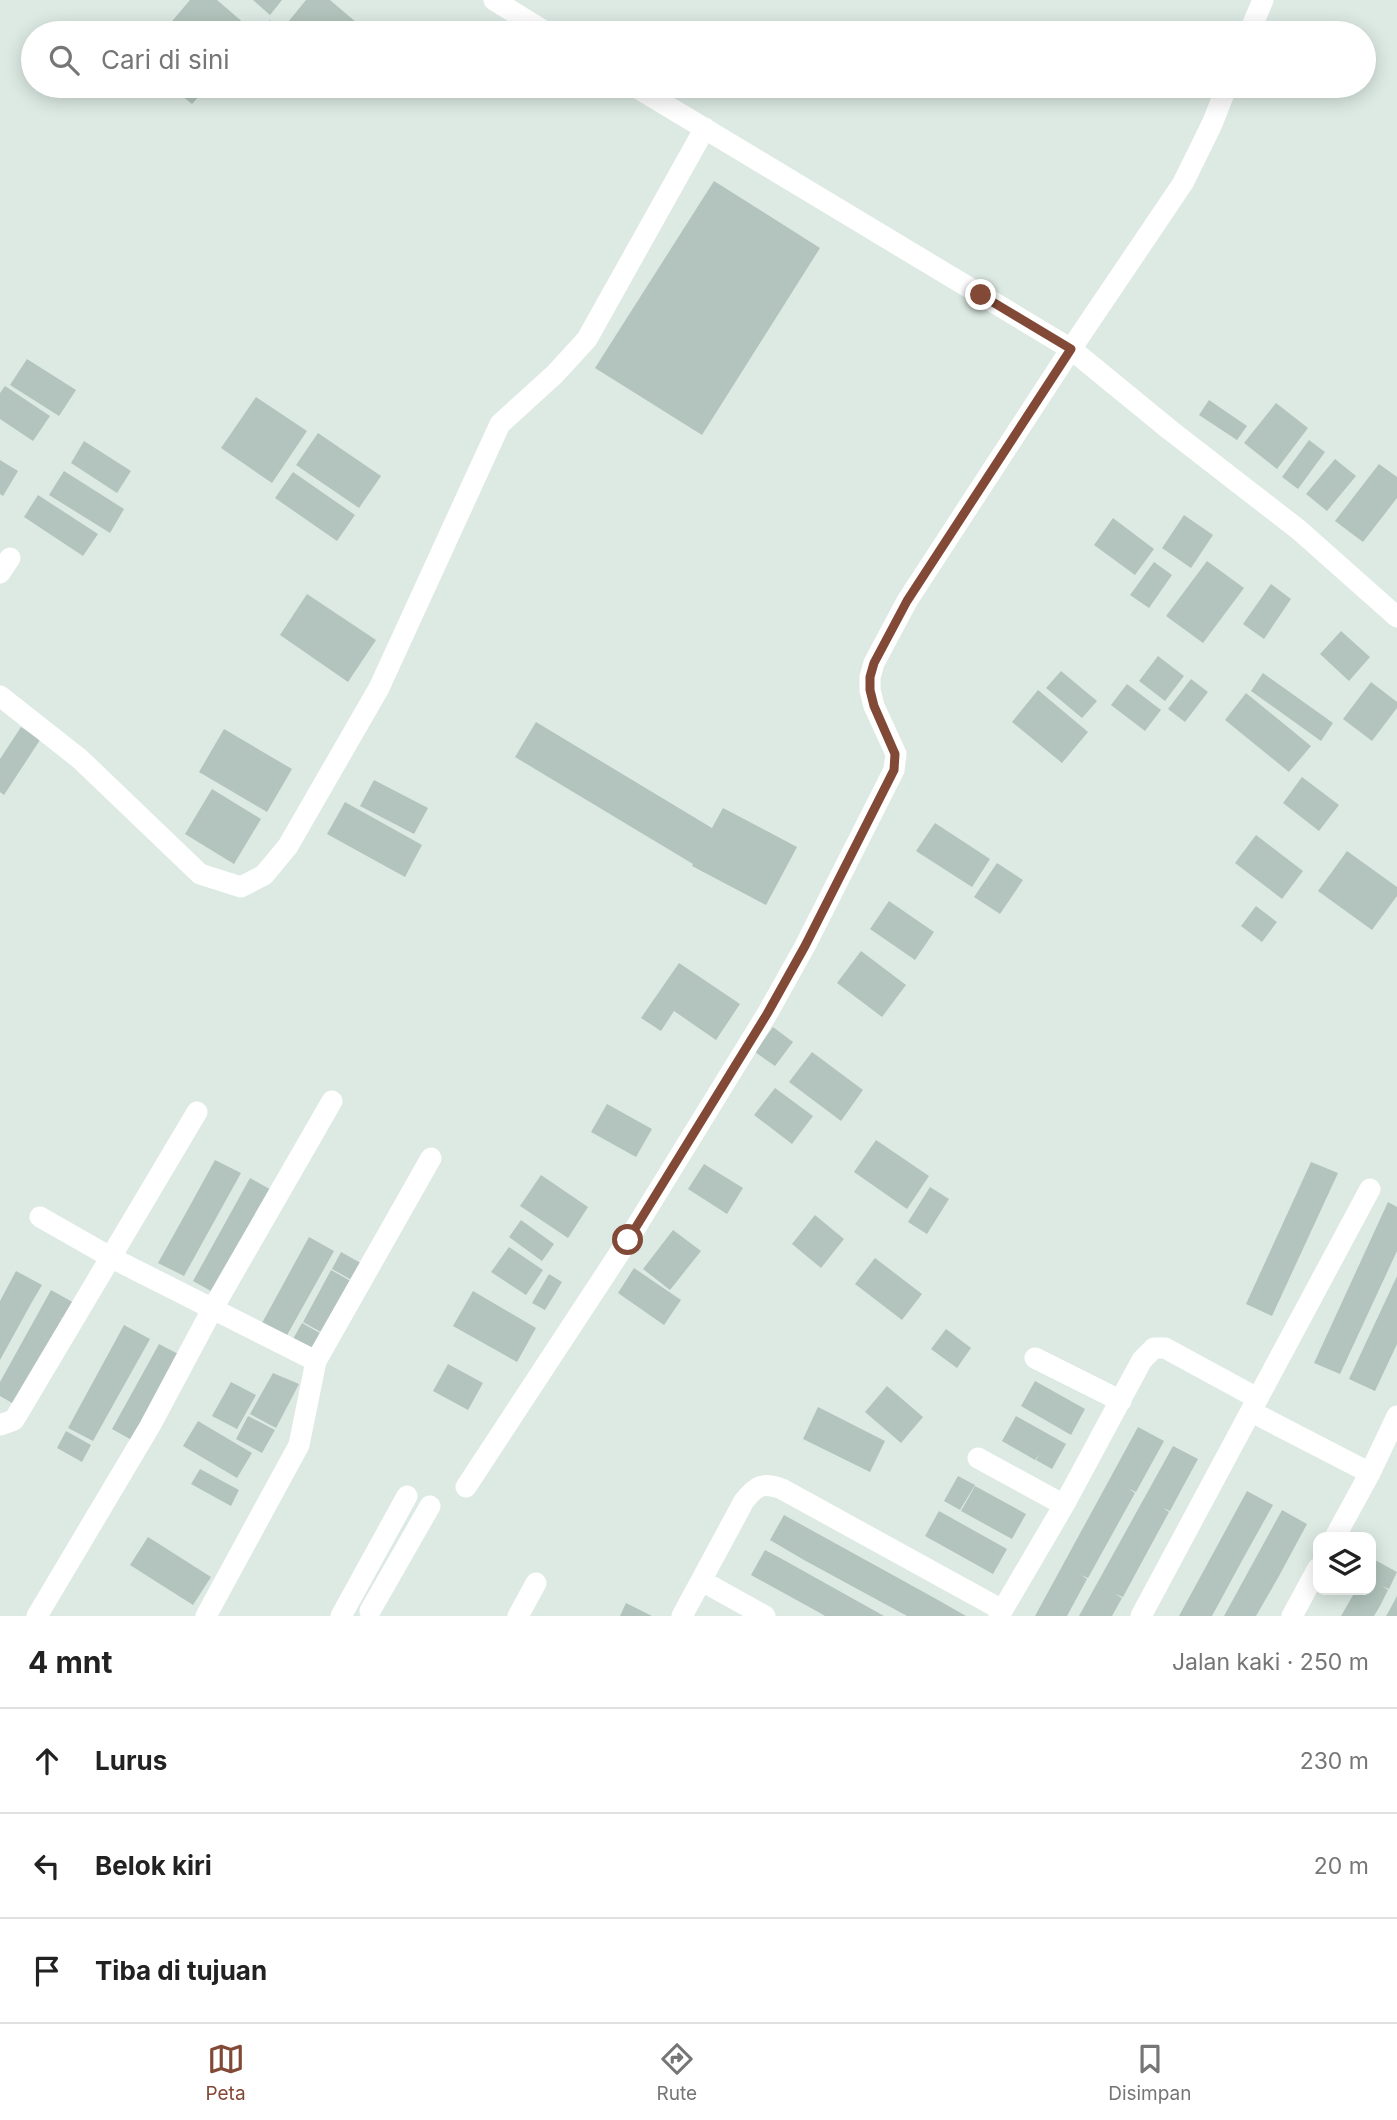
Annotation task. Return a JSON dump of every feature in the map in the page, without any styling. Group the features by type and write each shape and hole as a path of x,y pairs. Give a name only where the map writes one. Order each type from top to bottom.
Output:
{"street":[{"path":"494,0 528,21"},
{"path":"1254,21 1263,0"},
{"path":"654,98 1071,349 1299,530 1397,617"},
{"path":"466,1487 628,1240 767,1014 805,946 894,770 895,754 870,690 874,663 907,601 1183,183 1222,98"},
{"path":"0,696 80,759 200,874 241,887 264,875 288,846 379,688 500,424 555,374 587,339 705,128"},
{"path":"37,1616 150,1426 213,1308 332,1101"},
{"path":"0,1425 14,1420 197,1112"},
{"path":"206,1616 299,1445 316,1362 431,1157"},
{"path":"1140,1616 1370,1189"},
{"path":"40,1217 112,1258 316,1362"},
{"path":"682,1616 744,1501 755,1487 767,1483 1001,1613 1064,1505 1142,1360 1154,1349 1165,1348 1370,1473"},
{"path":"1035,1359 1121,1401"},
{"path":"1338,1532 1397,1416"},
{"path":"978,1458 1064,1505"},
{"path":"341,1616 407,1496"},
{"path":"353,1594 374,1614 430,1507"},
{"path":"1292,1616 1313,1577"},
{"path":"702,1581 765,1616"},
{"path":"518,1616 536,1583"}],"building":[{"path":"190,0 217,0 241,21 172,21"},
{"path":"253,0 282,0 270,15"},
{"path":"306,0 330,0 355,21 289,21"},
{"path":"185,98 197,98 192,104"},
{"path":"714,181 820,248 702,435 595,368"},
{"path":"27,359 76,390 59,416 10,385"},
{"path":"5,386 50,416 33,441 0,419 0,393"},
{"path":"256,397 307,431 272,483 221,448"},
{"path":"1209,400 1247,426 1237,440 1199,415"},
{"path":"1276,403 1308,428 1277,469 1244,443"},
{"path":"318,433 381,476 359,508 296,465"},
{"path":"1309,440 1325,452 1298,489 1282,477"},
{"path":"84,441 131,471 117,493 71,463"},
{"path":"1335,459 1356,476 1327,511 1306,494"},
{"path":"0,460 18,471 3,496 0,494"},
{"path":"1379,464 1397,477 1397,498 1363,542 1335,521"},
{"path":"64,471 124,509 110,533 49,495"},
{"path":"293,472 355,515 337,541 275,498"},
{"path":"38,495 98,534 83,556 24,517"},
{"path":"1184,515 1213,535 1191,568 1162,548"},
{"path":"1113,518 1154,549 1135,575 1094,545"},
{"path":"1207,561 1244,588 1203,643 1166,616"},
{"path":"1154,562 1172,575 1149,608 1130,595"},
{"path":"1271,584 1291,599 1264,639 1243,624"},
{"path":"307,594 376,640 348,682 280,635"},
{"path":"1341,631 1370,657 1349,681 1320,654"},
{"path":"1158,656 1184,676 1165,701 1139,681"},
{"path":"1061,671 1097,701 1082,718 1046,688"},
{"path":"1263,673 1333,723 1321,741 1251,691"},
{"path":"1191,679 1208,692 1185,722 1168,709"},
{"path":"1371,682 1397,702 1397,708 1372,741 1343,719"},
{"path":"1127,684 1161,710 1145,731 1111,705"},
{"path":"1038,690 1088,732 1062,763 1012,722"},
{"path":"1246,693 1311,746 1289,772 1225,720"},
{"path":"536,722 712,828 723,808 797,847 766,905 692,866 693,864 515,757"},
{"path":"21,727 40,740 4,795 0,792 0,759"},
{"path":"224,729 292,769 267,812 199,772"},
{"path":"1302,777 1339,805 1319,831 1283,803"},
{"path":"374,780 428,808 414,834 360,806"},
{"path":"212,789 261,819 234,864 185,834"},
{"path":"345,802 422,845 405,877 327,834"},
{"path":"935,823 990,859 972,887 916,851"},
{"path":"1256,835 1303,871 1282,899 1235,863"},
{"path":"1347,851 1397,887 1397,896 1372,930 1318,891"},
{"path":"997,863 1023,880 1000,914 974,897"},
{"path":"889,901 934,932 915,960 870,929"},
{"path":"1256,906 1277,922 1262,942 1241,926"},
{"path":"861,951 906,985 882,1017 837,983"},
{"path":"679,963 740,1004 716,1040 674,1011 661,1031 641,1018"},
{"path":"773,1027 793,1042 775,1066 755,1052"},
{"path":"812,1052 863,1090 841,1121 789,1082"},
{"path":"775,1088 813,1116 792,1144 754,1115"},
{"path":"607,1104 652,1129 636,1157 591,1132"},
{"path":"876,1140 929,1176 907,1209 854,1172"},
{"path":"215,1160 241,1173 184,1276 158,1263"},
{"path":"1311,1162 1338,1173 1272,1316 1246,1304"},
{"path":"704,1164 743,1188 727,1214 688,1189"},
{"path":"541,1175 588,1207 568,1238 520,1206"},
{"path":"250,1178 275,1192 247,1244 239,1240 246,1245 218,1295 193,1281"},
{"path":"930,1187 949,1199 927,1234 908,1222"},
{"path":"1388,1202 1397,1207 1397,1251 1340,1374 1314,1363"},
{"path":"815,1215 844,1239 821,1268 792,1244"},
{"path":"521,1220 554,1244 542,1261 509,1237"},
{"path":"673,1230 701,1251 670,1290 643,1269"},
{"path":"309,1237 334,1251 286,1337 262,1323"},
{"path":"509,1247 543,1270 526,1295 491,1272"},
{"path":"341,1252 366,1266 357,1283 332,1269"},
{"path":"875,1258 922,1294 902,1320 855,1284"},
{"path":"634,1268 681,1300 664,1325 618,1293"},
{"path":"331,1270 356,1284 328,1336 303,1322"},
{"path":"16,1271 42,1285 0,1360 0,1301"},
{"path":"549,1274 562,1282 545,1310 532,1303"},
{"path":"1397,1276 1397,1344 1375,1391 1349,1379"},
{"path":"51,1290 76,1304 67,1320 59,1317 66,1321 19,1407 0,1396 0,1382"},
{"path":"473,1291 536,1328 517,1362 453,1326"},
{"path":"302,1323 327,1337 318,1353 293,1339"},
{"path":"124,1325 150,1339 93,1441 68,1428"},
{"path":"946,1329 971,1348 957,1368 931,1349"},
{"path":"159,1344 184,1357 137,1443 112,1429"},
{"path":"448,1364 483,1383 468,1410 433,1391"},
{"path":"273,1373 299,1384 276,1428 250,1414"},
{"path":"1035,1381 1085,1409 1071,1435 1021,1406"},
{"path":"231,1382 256,1395 237,1429 212,1416"},
{"path":"887,1386 923,1417 901,1443 865,1412"},
{"path":"818,1407 885,1441 870,1472 803,1439"},
{"path":"248,1416 275,1430 262,1453 236,1439"},
{"path":"1016,1416 1066,1444 1052,1469 1036,1460 1040,1454 1035,1460 1002,1441"},
{"path":"198,1421 252,1453 237,1478 183,1446"},
{"path":"1138,1427 1164,1441 1136,1492 1129,1489 1135,1493 1088,1578 1081,1575 1087,1579 1067,1616 1035,1616"},
{"path":"66,1431 91,1445 82,1462 57,1448"},
{"path":"1173,1446 1198,1459 1170,1511 1163,1508 1169,1512 1123,1597 1115,1594 1122,1598 1112,1616 1079,1616"},
{"path":"200,1469 239,1490 231,1506 191,1484"},
{"path":"958,1476 975,1485 960,1510 944,1501"},
{"path":"975,1486 1026,1514 1012,1539 961,1511"},
{"path":"1247,1491 1273,1505 1212,1616 1179,1616"},
{"path":"1282,1510 1307,1524 1279,1576 1256,1616 1224,1616"},
{"path":"939,1511 1007,1549 993,1574 925,1536"},
{"path":"784,1515 966,1616 907,1616 804,1560 770,1540"},
{"path":"148,1537 211,1577 193,1605 130,1565"},
{"path":"765,1550 884,1616 825,1616 751,1575"},
{"path":"1376,1561 1397,1572 1389,1589 1382,1586 1388,1590 1374,1616 1341,1616 1353,1595 1376,1595"},
{"path":"1397,1596 1397,1616 1386,1616 1389,1611"},
{"path":"626,1603 652,1616 620,1616"}],"route":[{"path":"628,1240 767,1014 887,787 894,770 895,754 870,690 874,663 907,601 1071,349 981,295"}]}
